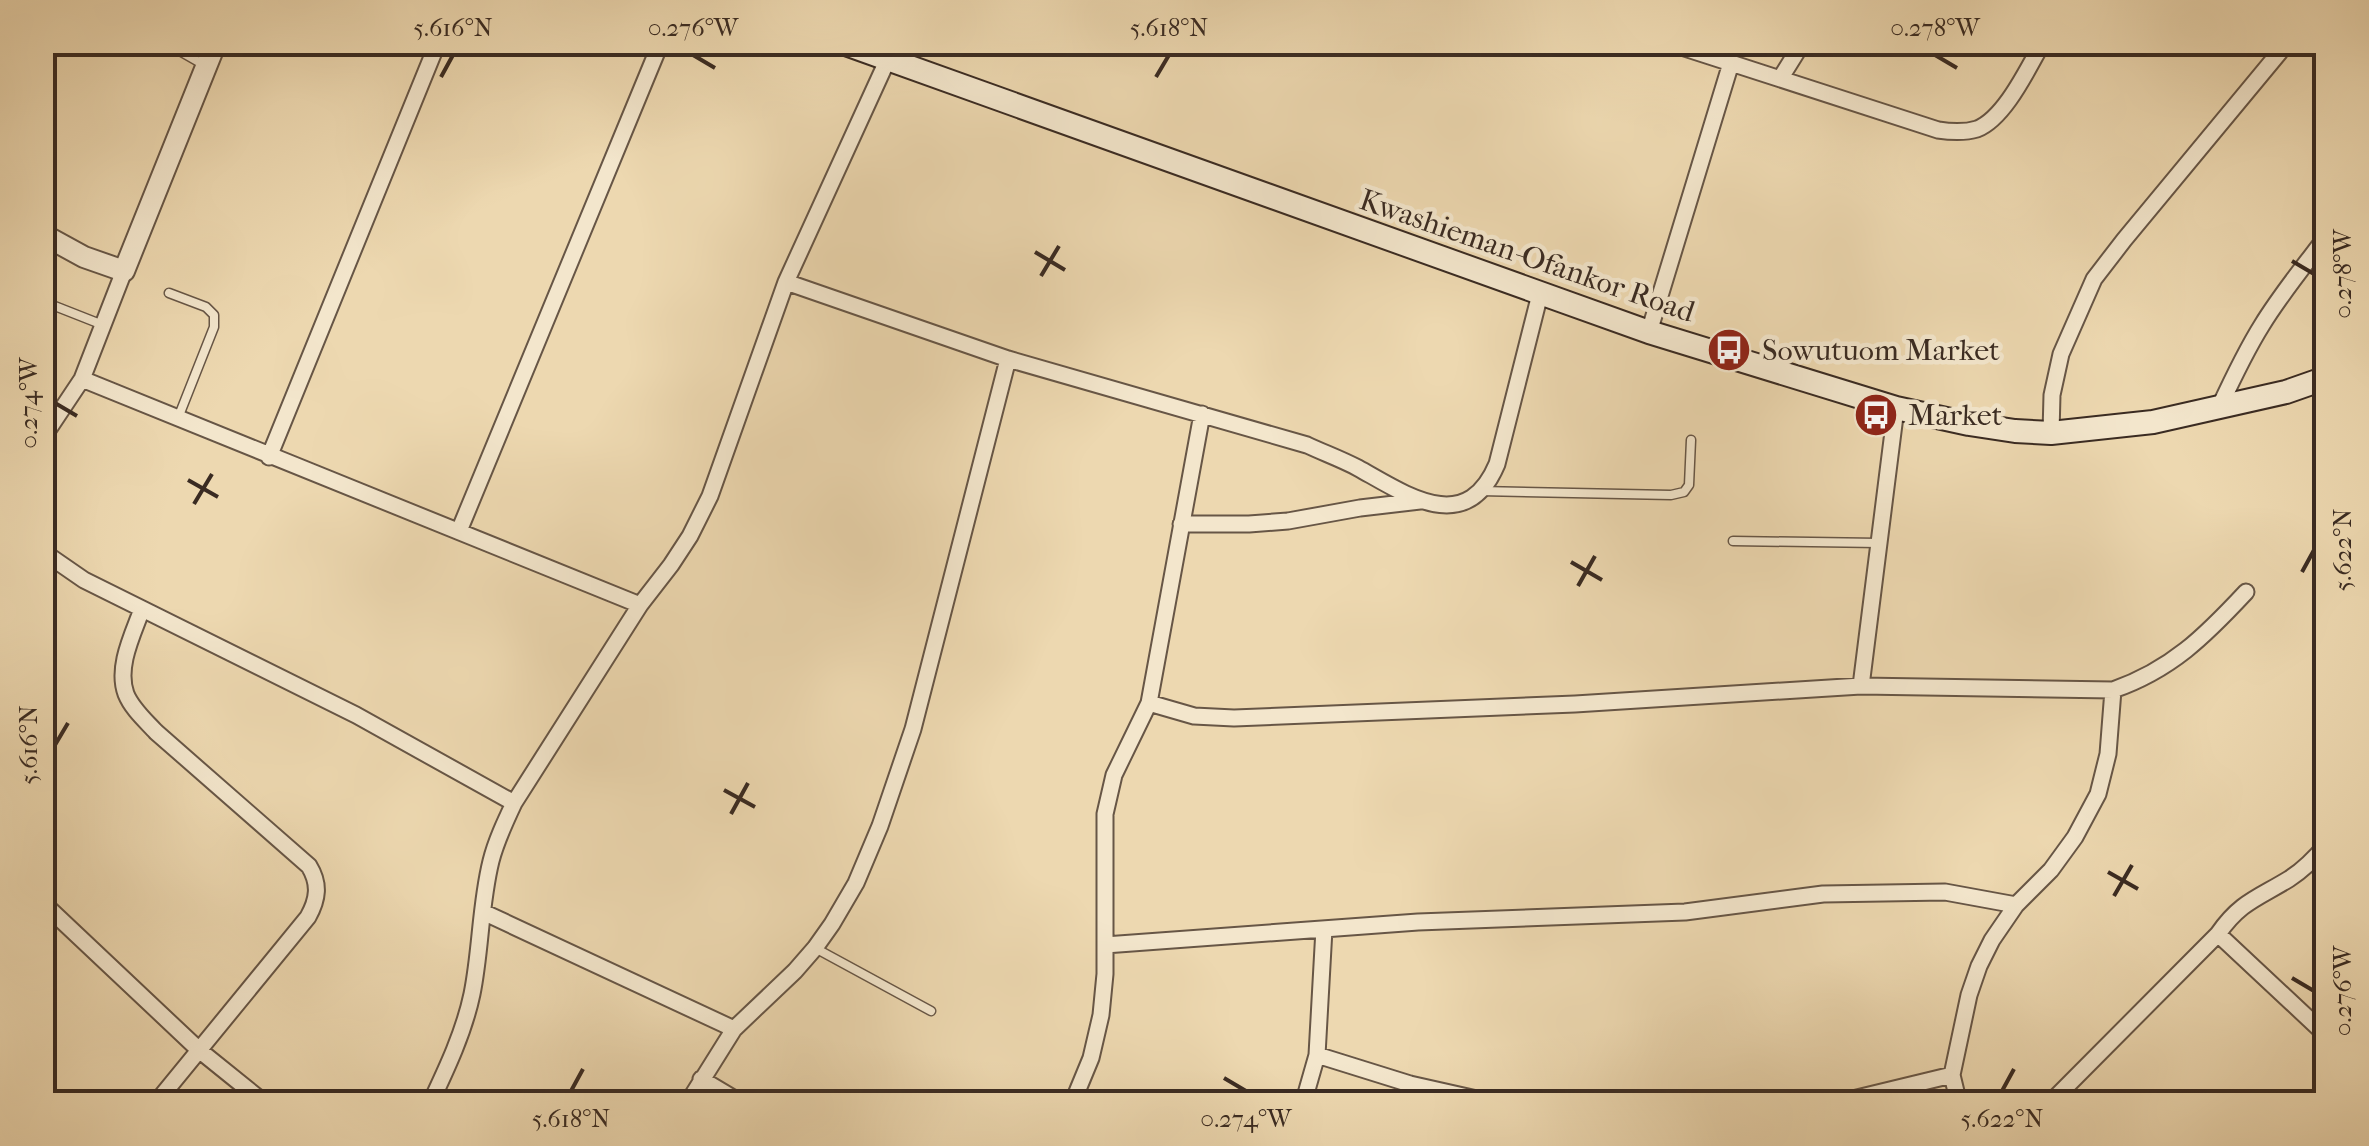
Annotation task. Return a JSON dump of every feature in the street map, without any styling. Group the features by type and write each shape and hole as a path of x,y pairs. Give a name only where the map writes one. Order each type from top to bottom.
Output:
{"main road":[{"name":"Kwashieman-Ofankor Road","path":"840,42 1540,294 1896,408 2014,431 2051,433 2154,422 2286,392 2326,378"}],"street":[{"path":"42,438 82,379 216,42"},
{"path":"270,456 438,42"},
{"path":"459,531 661,42"},
{"path":"1666,42 1938,130 1956,132 1974,130 1989,122 2006,103 2043,42"},
{"path":"1780,78 1803,42"},
{"path":"2051,433 2052,394 2061,354 2094,280 2288,42"},
{"path":"430,1104 454,1055 472,995 482,912 501,830 514,803 640,605 680,550 710,496 786,282 887,61"},
{"path":"1650,332 1730,63"},
{"path":"42,234 84,256 124,270"},
{"path":"2219,408 2261,326 2326,237"},
{"path":"786,282 1008,359 1307,446 1347,462 1420,501 1436,505 1467,500 1490,479 1540,294"},
{"path":"686,1104 734,1029 815,948 856,883 913,729 1008,359"},
{"path":"82,379 640,605"},
{"path":"1861,686 1896,408"},
{"path":"1072,1104 1091,1058 1101,1015 1106,814 1114,775 1149,702 1202,414"},
{"path":"1181,524 1288,521 1420,501"},
{"path":"48,556 84,580 389,732 514,803"},
{"path":"1149,702 1194,716 1234,718 1556,705 1861,686 2112,690 2165,666 2194,646 2246,592"},
{"path":"142,609 125,662 126,695 156,732 309,866 317,887 316,903 308,916 155,1104"},
{"path":"1959,1104 1952,1074 1968,995 1992,940 2016,905 2075,837 2098,794 2108,754 2112,690"},
{"path":"2049,1104 2218,934 2230,916 2293,876 2326,845"},
{"path":"1105,945 1418,922 1684,912 1822,894 1945,892 2016,905"},
{"path":"42,902 199,1050 266,1104"},
{"path":"482,912 734,1029"},
{"path":"1304,1104 1317,1055 1324,929"},
{"path":"2218,934 2326,1035"},
{"path":"1317,1055 1410,1084 1499,1104"},
{"path":"1832,1104 1952,1074"},
{"path":"701,1079 742,1104"}],"lane":[{"path":"164,42 206,66"},
{"path":"170,293 206,306 214,315 214,327 178,418"},
{"path":"42,301 103,326"},
{"path":"1480,491 1684,492 1689,485 1691,440"},
{"path":"1734,541 1879,543"},
{"path":"42,594 48,556"},
{"path":"815,948 932,1011"}],"place":[{"name":"Sowutuom Market","path":"1729,350"},
{"name":"Market","path":"1876,415"}]}
